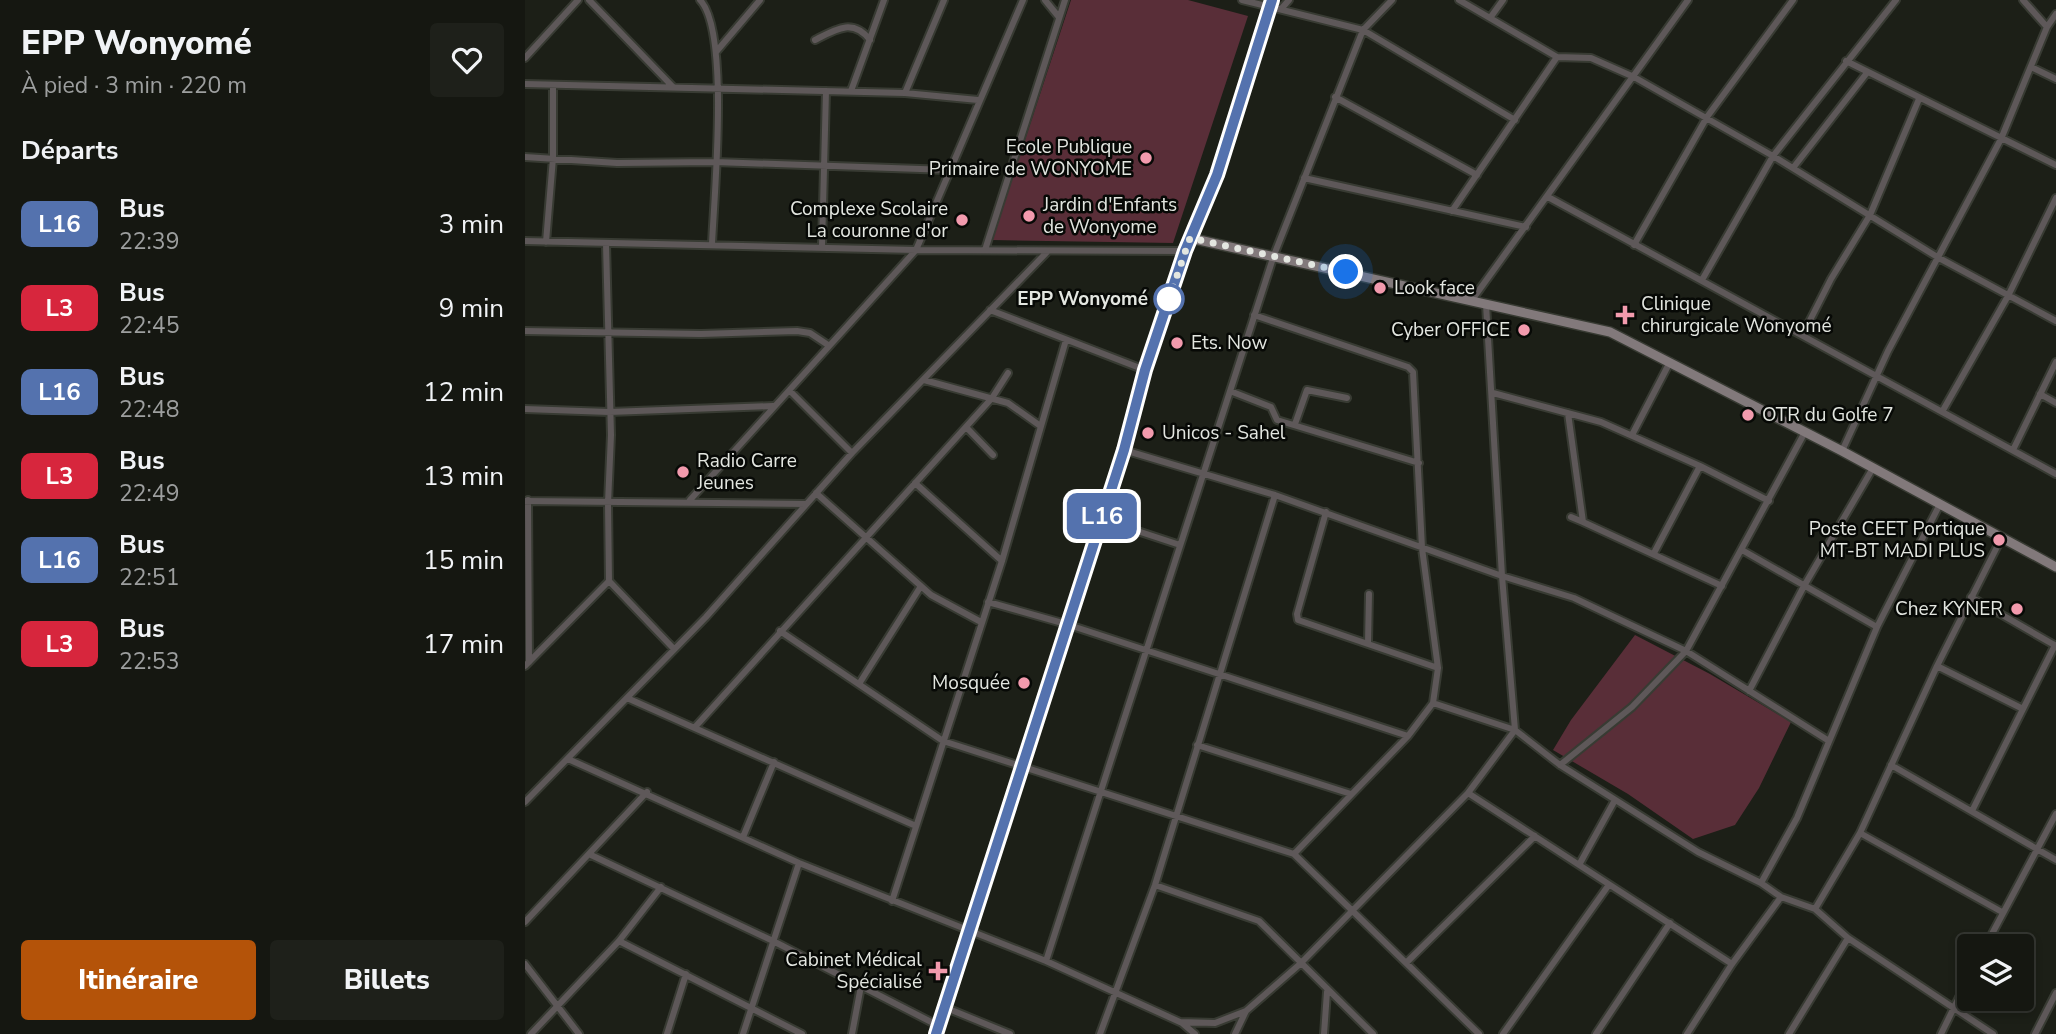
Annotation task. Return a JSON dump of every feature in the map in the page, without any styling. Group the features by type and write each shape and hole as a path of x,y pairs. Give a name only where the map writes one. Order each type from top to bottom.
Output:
{"main road":[{"path":"937,1030 1124,450 1145,370 1185,251 1217,175 1271,4"},
{"path":"1190,238 1609,332 1842,451 2056,567"}],"street":[{"path":"525,58 578,0"},
{"path":"589,0 673,87"},
{"path":"700,0 709,15 716,52 712,244"},
{"path":"716,52 750,3 760,0"},
{"path":"851,92 884,0"},
{"path":"905,93 944,0"},
{"path":"690,500 916,250 1023,0"},
{"path":"1045,0 1058,16"},
{"path":"985,250 1065,0"},
{"path":"1242,0 1271,4 1363,30 1515,120"},
{"path":"1282,8 1289,0"},
{"path":"1046,961 1274,255 1363,30 1392,0"},
{"path":"1459,0 1557,57 1591,58 1633,77 1773,156 1939,258 2056,321"},
{"path":"1490,18 1503,0"},
{"path":"1472,300 1688,0"},
{"path":"1634,244 1707,117 1793,0"},
{"path":"1702,280 1773,156 1896,0"},
{"path":"2023,0 2047,27"},
{"path":"1842,451 1876,376 2001,139 2047,27 2056,14"},
{"path":"815,40 838,27 850,26 863,31 870,40"},
{"path":"1452,211 1557,57"},
{"path":"1846,61 1866,74 2056,164"},
{"path":"2031,67 2056,79"},
{"path":"1793,168 1866,74"},
{"path":"525,85 905,93 978,100"},
{"path":"546,242 553,158 553,86"},
{"path":"822,246 826,91"},
{"path":"1335,97 1477,175"},
{"path":"1803,334 1831,279 1870,215 1919,99"},
{"path":"525,157 617,163 715,162 949,170"},
{"path":"1304,178 1526,227"},
{"path":"1548,197 2056,474"},
{"path":"1942,412 2008,296 2056,198"},
{"path":"525,241 916,250 1185,251"},
{"path":"606,244 610,412 609,582 673,648"},
{"path":"526,797 568,759 746,574 852,453 1048,251"},
{"path":"1180,1021 1215,1023 1246,1011 1300,964 1468,793 1515,730 1502,576 1486,304"},
{"path":"990,310 1145,370"},
{"path":"1255,315 1412,369 1422,548 1438,668 1433,703 1408,736 1294,854"},
{"path":"525,331 701,334 803,331 828,345"},
{"path":"892,901 1002,561 1039,425 1066,340"},
{"path":"1632,435 1670,362"},
{"path":"2013,450 2056,362"},
{"path":"696,726 992,398 1008,373"},
{"path":"924,380 1016,407 1039,425"},
{"path":"1295,424 1307,390 1347,398"},
{"path":"790,391 852,453"},
{"path":"1230,391 1271,407 1277,420 1419,463"},
{"path":"1493,393 1568,413 1632,435 1769,501"},
{"path":"2040,394 2056,402"},
{"path":"525,409 610,412 773,406"},
{"path":"1568,413 1583,522"},
{"path":"965,428 993,455"},
{"path":"1560,765 1632,707 1686,651 1805,432"},
{"path":"1124,450 1275,495 1502,576 1574,598 1686,651 1829,741"},
{"path":"1654,553 1700,466"},
{"path":"1749,691 1804,586 1873,468"},
{"path":"915,483 1002,561"},
{"path":"816,493 867,535 931,595 981,622"},
{"path":"1100,1034 1155,885 1275,495"},
{"path":"527,664 526,501 608,503 690,500 806,504"},
{"path":"1761,883 1797,818 1877,627 1940,504"},
{"path":"1326,512 1297,614 1298,621 1438,668"},
{"path":"1571,517 1722,586"},
{"path":"1101,519 1180,545"},
{"path":"1815,909 1860,834 1937,666 2001,539"},
{"path":"1742,550 1877,627"},
{"path":"527,664 609,582"},
{"path":"859,684 921,586"},
{"path":"1367,643 1369,594"},
{"path":"1971,597 2056,645 2021,708 1972,811"},
{"path":"988,602 1066,624 1408,736"},
{"path":"780,631 943,741 1294,854 1353,908 1479,1034"},
{"path":"1937,666 2021,708"},
{"path":"627,698 696,726 916,826"},
{"path":"1433,703 1515,730 1560,765 1698,852 1761,883 1781,897 1815,909 1848,938 1955,1006 1993,1034"},
{"path":"1197,745 1351,794"},
{"path":"568,759 647,792 799,863 1046,961 1180,1021 1195,1034"},
{"path":"743,837 774,762"},
{"path":"1891,765 2056,860"},
{"path":"525,922 591,855 647,792"},
{"path":"1468,793 1732,964"},
{"path":"1579,865 1615,800"},
{"path":"1991,934 2056,814"},
{"path":"1860,834 2002,912"},
{"path":"1407,962 1535,836"},
{"path":"591,855 773,941 861,986 937,1030"},
{"path":"743,1034 799,863"},
{"path":"1155,885 1254,917 1327,992 1373,1034"},
{"path":"1503,1034 1608,886"},
{"path":"531,1034 618,941 661,887"},
{"path":"1687,1034 1732,964 1781,897"},
{"path":"1596,1034 1670,923"},
{"path":"1789,1034 1848,938"},
{"path":"618,941 802,1034"},
{"path":"525,964 579,1034"},
{"path":"667,1034 686,974"},
{"path":"852,1034 861,986"},
{"path":"1324,1034 1327,992"},
{"path":"2035,1034 2056,993"},
{"path":"1941,1034 1957,1002"},
{"path":"944,1007 1010,1034"},
{"path":"1235,1034 1246,1011"}],"shaded area":[{"path":"1071,0 1188,0 1248,16 1173,243 992,240"},
{"path":"1635,635 1710,674 1791,722 1759,788 1735,825 1693,839 1628,794 1553,750 1571,720"}],"bus line":[{"name":"L16","path":"936,1034 1124,450 1145,370 1185,251 1217,175 1272,0"}],"place":[{"name":"Ecole Publique Primaire de WONYOME","path":"1146,158"},
{"name":"Jardin d'Enfants de Wonyome","path":"1029,216"},
{"name":"Complexe Scolaire La couronne d'or","path":"962,220"},
{"name":"Look face","path":"1380,288"},
{"name":"EPP Wonyomé","path":"1169,299"},
{"name":"Clinique chirurgicale Wonyomé","path":"1625,315"},
{"name":"Cyber OFFICE","path":"1524,330"},
{"name":"Ets. Now","path":"1177,343"},
{"name":"OTR du Golfe 7","path":"1748,415"},
{"name":"Unicos - Sahel","path":"1148,433"},
{"name":"Radio Carre Jeunes","path":"683,472"},
{"name":"Poste CEET Portique MT-BT MADI PLUS","path":"1999,540"},
{"name":"Chez KYNER","path":"2017,609"},
{"name":"Mosquée","path":"1024,683"},
{"name":"Cabinet Médical Spécialisé","path":"938,971"}],"route":[{"path":"1169,299 1190,238 1346,272"}]}
